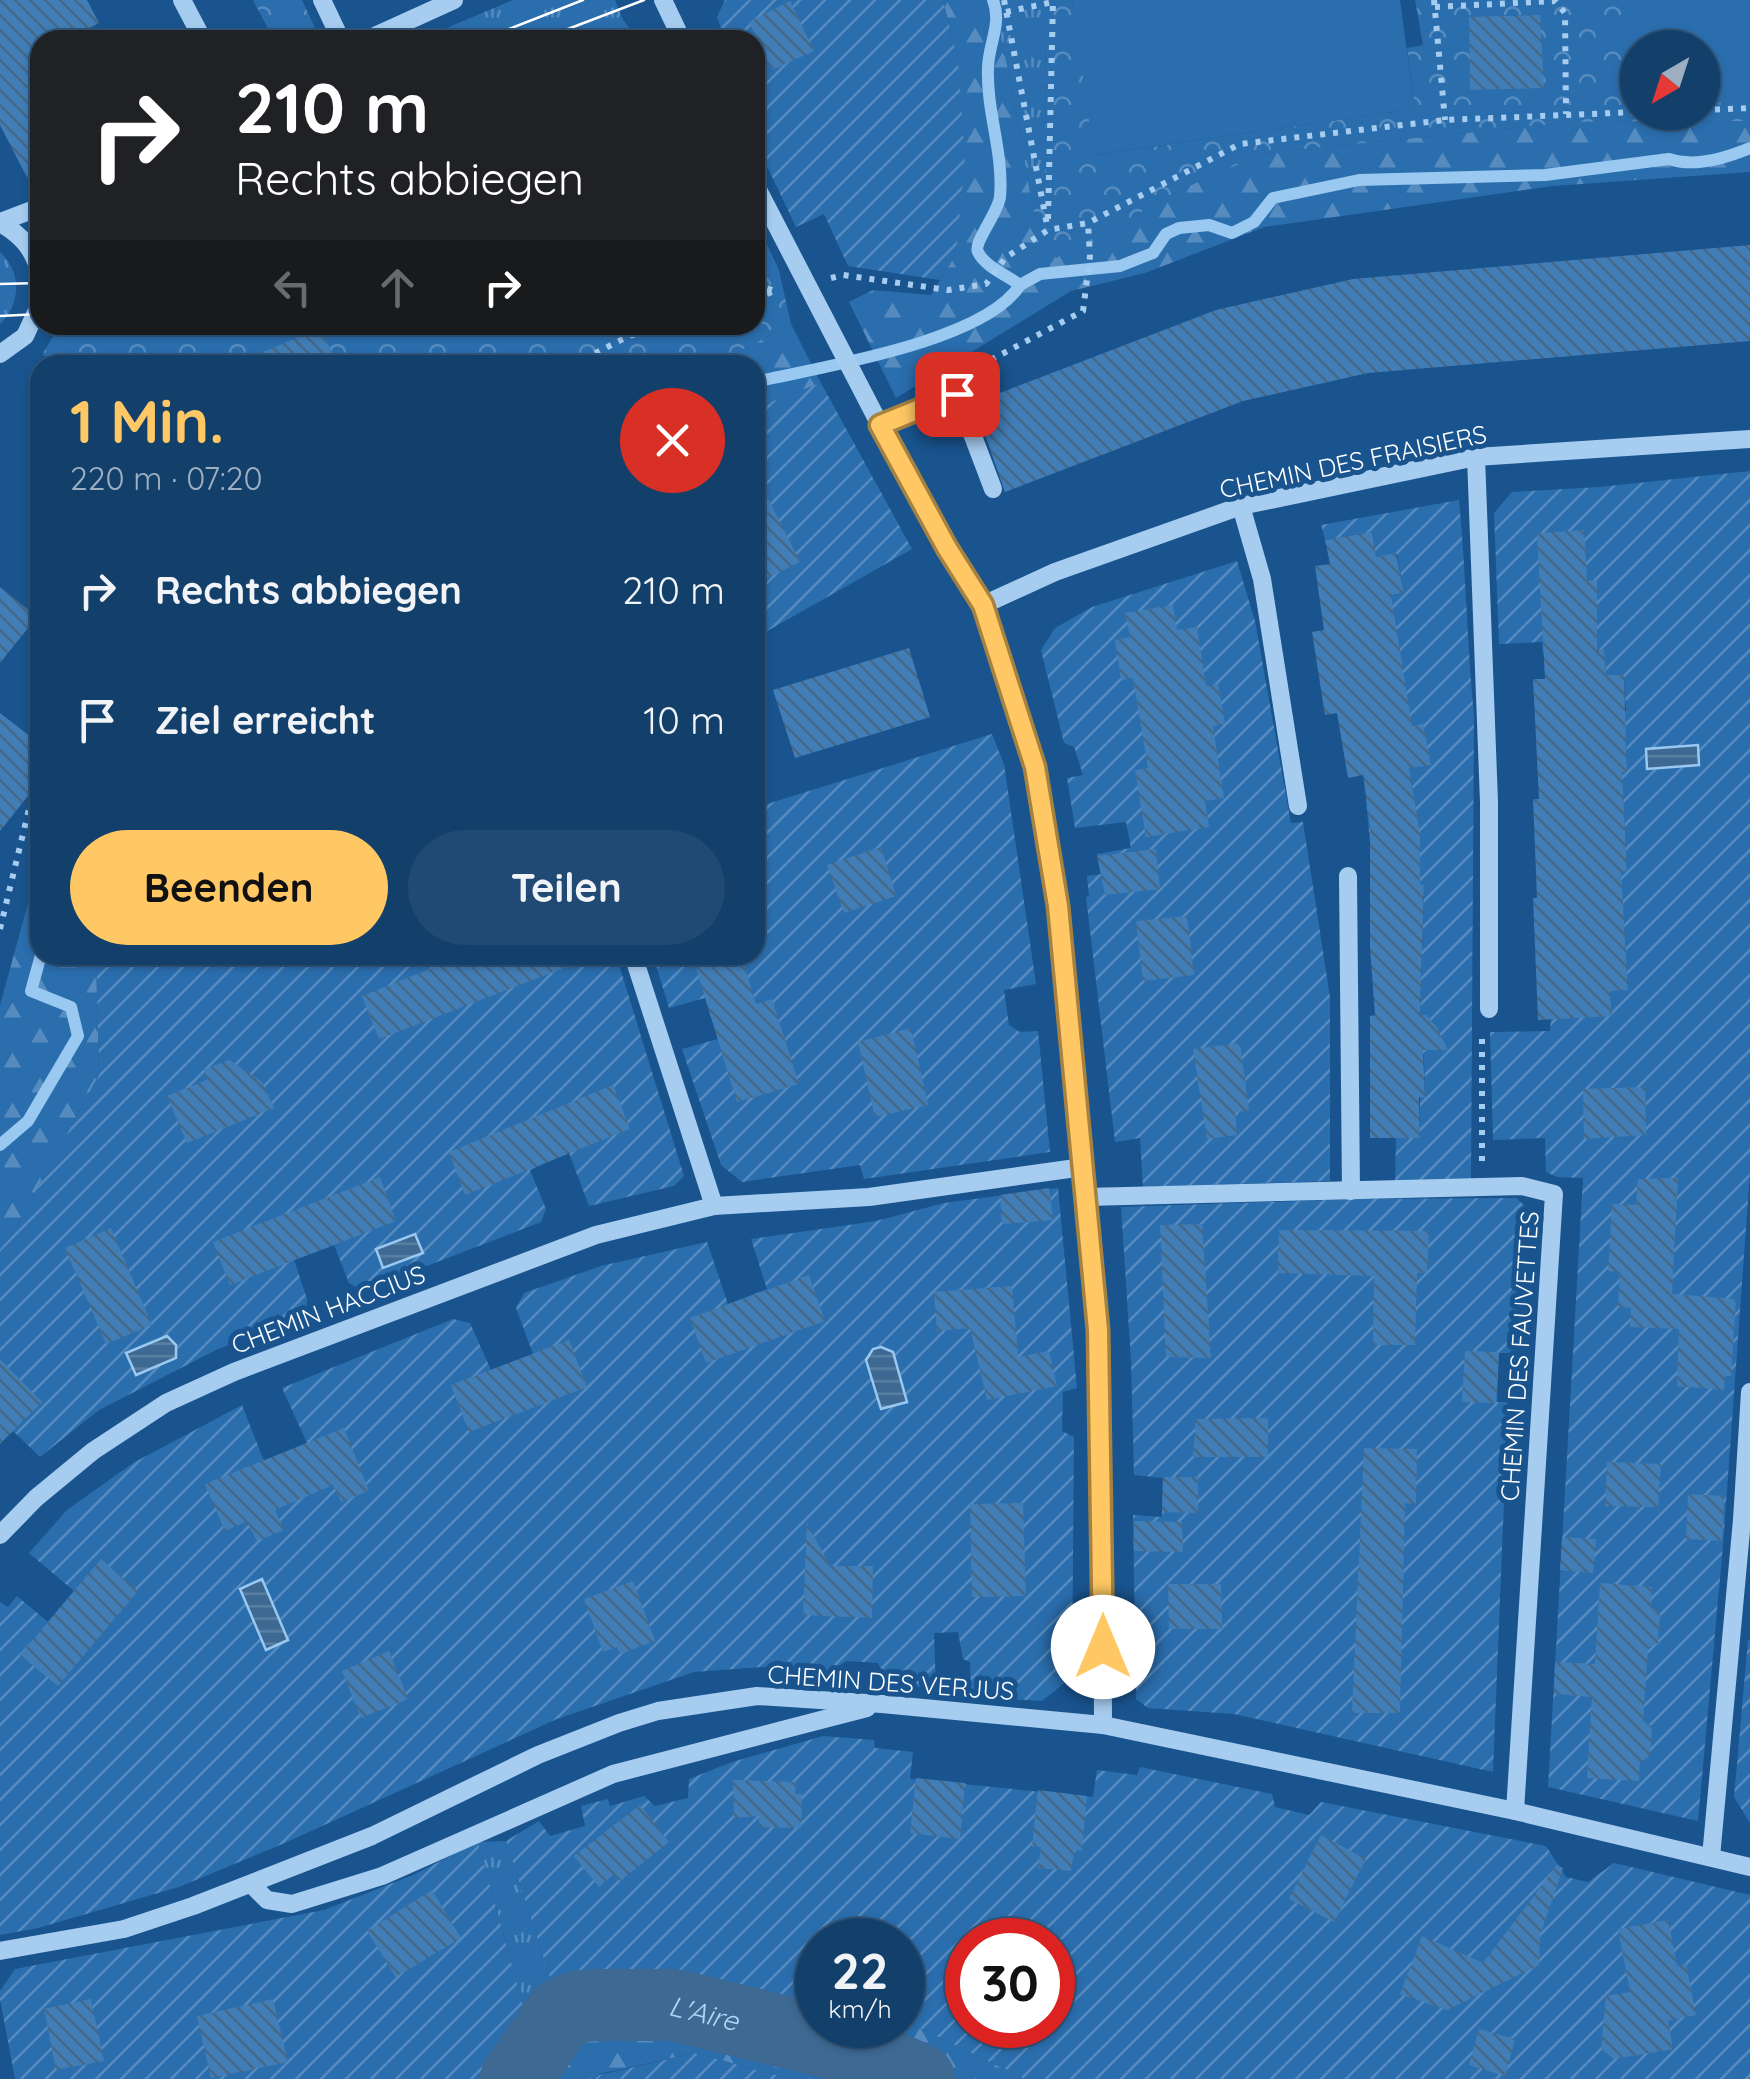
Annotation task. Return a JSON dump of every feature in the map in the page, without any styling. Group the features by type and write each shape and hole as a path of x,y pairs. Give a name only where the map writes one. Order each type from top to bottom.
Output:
{"street":[{"path":"182,0 198,30"},
{"path":"322,0 336,30"},
{"path":"388,30 454,0"},
{"path":"663,0 677,30"},
{"path":"765,204 880,425 983,605 1035,767 1058,906 1098,1330 1103,1725"},
{"path":"0,222 30,211"},
{"path":"0,222 25,241 30,252"},
{"path":"0,354 24,336 30,324"},
{"path":"880,425 957,394 993,489"},
{"name":"CHEMIN DES FRAISIERS","path":"983,605 1055,572 1242,506 1476,457 1750,439"},
{"path":"1476,457 1490,802 1489,1009"},
{"path":"1242,506 1262,579 1298,806"},
{"path":"1348,876 1351,1190"},
{"path":"636,965 714,1206"},
{"name":"CHEMIN HACCIUS","path":"0,1535 36,1498 93,1451 124,1428 183,1395 252,1365 596,1235 714,1206 869,1197 1083,1167"},
{"name":"CHEMIN DES FAUVETTES","path":"1086,1196 1522,1186 1554,1194 1516,1811"},
{"path":"1711,1858 1746,1520 1750,1392"},
{"name":"CHEMIN DES VERJUS","path":"0,1951 124,1929 252,1885 372,1836 538,1754 658,1711 757,1696 1103,1725 1516,1811 1750,1867"},
{"path":"252,1885 267,1900 292,1904 382,1876 613,1774 882,1704"}],"path":[{"path":"1004,0 1048,230"},
{"path":"1006,12 1053,1 1048,230"},
{"path":"1446,120 1434,4 1555,1 1565,12 1566,114"},
{"path":"1720,109 1750,108"},
{"path":"806,284 843,275 948,290 986,284 1005,258 1048,230 1088,223 1240,144 1446,120 1620,112"},
{"path":"957,394 953,380 1083,311 1090,256 1088,223"},
{"path":"592,355 633,335"},
{"path":"0,929 30,805"},
{"path":"1482,1187 1482,1032 1489,1009"}],"green space":[{"path":"253,0 302,0 316,30 269,30"},
{"path":"513,0 615,0 623,20 598,30 442,30"},
{"path":"725,0 943,0 958,61 965,159 956,254 940,280 848,266 824,214 796,227 765,162 765,30 722,30 717,17"},
{"path":"943,0 992,0 1033,209 1056,257 1191,185 1265,153 1573,122 1620,122 1620,130 1720,130 1720,121 1750,121 1750,172 1553,186 1264,227 1145,273 1071,291 896,398 849,302 873,290 931,295 956,254 958,61"},
{"path":"992,0 1046,0 1045,180 1033,209 1008,69"},
{"path":"1046,0 1072,0 1095,155 1415,109 1407,48 1423,45 1415,0 1750,0 1750,121 1720,121 1720,30 1620,30 1620,122 1573,122 1265,153 1191,185 1056,258 1033,209 1045,180"},
{"path":"1072,0 1400,0 1415,109 1094,155"},
{"path":"1624,0 1750,0 1750,102 1720,103 1720,30 1625,30"},
{"path":"623,20 631,30 598,30"},
{"path":"765,240 779,270 791,324 732,355 42,355 54,335 765,335"},
{"path":"0,252 12,269 16,288 12,307 0,324"},
{"path":"791,324 821,383 765,404 765,355 732,355"},
{"path":"821,383 912,549 765,632 765,404"},
{"path":"1750,471 1750,1173 1698,1821 1548,1787 1583,1178 1557,1177 1546,1172 1545,1138 1493,1140 1490,1032 1550,1031 1551,1019 1612,1015 1610,991 1628,989 1622,893 1602,872 1627,870 1623,795 1603,773 1627,771 1626,734 1607,712 1626,711 1624,675 1606,675 1603,650 1543,653 1542,642 1499,644 1494,513 1512,492"},
{"path":"1459,500 1474,716 1471,1180 1395,1181 1396,1138 1420,1138 1420,1097 1425,1097 1424,1055 1420,1050 1439,1050 1439,1033 1432,1021 1420,1021 1424,885 1420,885 1420,844 1370,844 1366,799 1413,791 1409,768 1392,729 1371,599 1404,593 1397,554 1376,557 1372,532 1325,540 1321,525"},
{"path":"1237,561 1255,621 1291,823 1303,822 1330,997 1330,1181 1143,1187 1140,1138 1115,1142 1086,897 1087,876 1101,874 1097,854 1131,848 1126,822 1075,828 1067,778 1083,775 1074,747 1064,743 1041,650 1055,628 1092,607"},
{"path":"992,734 1004,764 1036,984 1004,990 1009,1025 1020,1032 1038,1031 1050,1152 864,1179 860,1165 742,1182 721,1165 682,1049 718,1039 705,998 669,1008 656,965 765,965 765,805"},
{"path":"30,896 30,965 96,965 99,1075 12,1235 0,1249 0,1005"},
{"path":"96,965 619,965 684,1176 674,1186 589,1206 569,1153 530,1170 546,1209 541,1222 362,1291 349,1283 334,1245 294,1260 307,1299 306,1315 218,1349 99,1410 40,1457 13,1431 0,1443 0,1249 12,1235 99,1075"},
{"path":"1058,1188 1077,1388 1063,1392 1062,1431 1074,1437 1072,1677 1042,1701 971,1697 970,1662 963,1659 958,1632 934,1633 936,1689 888,1683 878,1663 847,1661 823,1675 762,1667 694,1672 557,1719 179,1887 38,1928 0,1935 0,1602 8,1607 17,1596 48,1622 74,1591 29,1553 67,1510 133,1463 242,1405 264,1461 307,1443 282,1388 453,1319 470,1323 491,1370 533,1354 516,1308 524,1293 601,1266 707,1242 728,1304 767,1289 751,1239 876,1221 944,1203"},
{"path":"1516,1198 1524,1205 1516,1353 1499,1353 1497,1402 1508,1402 1493,1772 1234,1714 1148,1708 1136,1699 1133,1515 1162,1517 1163,1478 1134,1475 1121,1207"},
{"path":"1750,1640 1750,1823 1734,1797"},
{"path":"823,1736 874,1740 875,1748 913,1752 910,1779 1093,1797 1097,1770 1137,1775 1140,1767 1272,1794 1275,1807 1309,1815 1321,1802 1546,1846 1566,1877 1588,1882 1614,1863 1750,1895 1750,2079 1025,2079 961,2048 1075,2048 1075,1918 945,1918 945,2040 925,2031 925,1918 795,1918 795,2000 618,1976 558,2003 506,1841 539,1821 550,1836 585,1826 581,1806 608,1799 610,1806 644,1796 655,1806 688,1798 689,1779 732,1762"},
{"path":"506,1841 558,2003 529,2027 478,1842"},
{"path":"478,1842 529,2027 500,2079 15,2079 0,1991 15,1969 324,1910 413,1875"},
{"path":"617,1976 795,2000 795,2048 925,2048 925,2031 945,2040 945,2048 961,2048 1025,2079 790,2079 695,2053 599,2074 595,2079 492,2079 529,2027 555,2004"},
{"path":"695,2053 790,2079 595,2079 599,2075"}],"shaded area":[{"path":"1698,745 1699,765 1647,769 1646,749"},
{"path":"415,1234 423,1253 383,1268 376,1249"},
{"path":"167,1336 176,1345 176,1358 136,1375 126,1353"},
{"path":"881,1347 893,1352 907,1402 881,1409 866,1360 873,1349"},
{"path":"262,1579 288,1640 266,1650 240,1589"}],"building":[{"path":"0,0 87,0 99,23 85,30 30,30 30,183 0,125"},
{"path":"790,1 814,51 772,70 765,55 765,30 753,30 749,22"},
{"path":"1540,15 1544,88 1470,90 1469,17"},
{"path":"1750,245 1750,341 1368,373 1243,401 1005,492 974,403 1216,310 1353,279"},
{"path":"303,335 323,335 333,355 256,355"},
{"path":"765,492 800,562 765,579"},
{"path":"1584,530 1587,581 1597,580 1597,651 1604,650 1606,675 1624,675 1627,772 1622,772 1627,871 1621,871 1628,990 1610,991 1612,1016 1538,1020 1533,799 1539,799 1533,679 1545,679 1537,533"},
{"path":"1372,532 1376,557 1396,553 1404,593 1391,595 1412,726 1423,724 1431,765 1409,768 1420,834 1420,885 1424,884 1420,1015 1426,1015 1436,1026 1448,1050 1423,1050 1425,1098 1419,1097 1420,1138 1370,1138 1370,1016 1375,1015 1370,947 1370,826 1363,775 1348,778 1337,713 1325,715 1312,632 1324,630 1315,566 1330,564 1325,540"},
{"path":"0,587 30,611 30,626 0,663"},
{"path":"1173,605 1177,630 1197,627 1206,686 1218,684 1225,724 1213,726 1224,798 1205,801 1209,827 1146,837 1135,770 1148,768 1133,678 1121,680 1115,640 1130,637 1125,613"},
{"path":"909,648 930,717 795,758 773,690"},
{"path":"0,713 30,736 30,794 0,831"},
{"path":"881,847 896,896 844,913 827,865"},
{"path":"1156,849 1160,889 1105,895 1097,856"},
{"path":"1187,916 1194,975 1143,981 1136,921"},
{"path":"440,965 572,965 379,1039 362,996"},
{"path":"695,965 744,965 756,1004 772,999 799,1084 737,1102"},
{"path":"911,1028 928,1105 875,1117 858,1042"},
{"path":"1240,1043 1249,1110 1235,1112 1237,1135 1207,1139 1193,1049"},
{"path":"229,1060 262,1082 274,1108 187,1143 167,1096 207,1080 204,1070"},
{"path":"613,1085 630,1129 465,1195 449,1152"},
{"path":"1645,1087 1646,1135 1584,1139 1583,1089"},
{"path":"380,1177 396,1221 230,1285 213,1242"},
{"path":"1678,1178 1672,1294 1736,1299 1731,1376 1725,1376 1724,1390 1677,1386 1679,1329 1630,1327 1631,1308 1618,1307 1620,1272 1608,1271 1612,1204 1636,1205 1638,1179"},
{"path":"1049,1188 1053,1220 1002,1224 1000,1195"},
{"path":"1202,1224 1211,1358 1166,1357 1160,1225"},
{"path":"111,1228 152,1325 106,1344 65,1248"},
{"path":"1279,1230 1429,1231 1427,1273 1417,1273 1415,1345 1373,1345 1374,1276 1278,1273"},
{"path":"809,1275 825,1321 706,1363 690,1318"},
{"path":"1012,1286 1018,1357 1049,1351 1057,1386 987,1400 970,1328 937,1331 934,1292"},
{"path":"569,1340 587,1387 469,1432 451,1385"},
{"path":"1465,1351 1499,1352 1496,1403 1462,1402"},
{"path":"0,1359 42,1402 0,1444"},
{"path":"1268,1418 1268,1457 1193,1457 1196,1419"},
{"path":"344,1428 369,1491 341,1502 333,1485 275,1510 284,1530 257,1541 247,1521 225,1531 205,1484"},
{"path":"1364,1448 1417,1449 1416,1504 1405,1503 1400,1713 1352,1713"},
{"path":"1607,1462 1661,1464 1658,1507 1605,1506"},
{"path":"1163,1477 1198,1477 1198,1513 1162,1512"},
{"path":"1688,1494 1724,1496 1722,1541 1686,1539"},
{"path":"1023,1503 1026,1596 972,1597 970,1504"},
{"path":"1134,1521 1182,1522 1183,1552 1134,1551"},
{"path":"807,1523 830,1566 873,1566 872,1618 803,1615"},
{"path":"1562,1537 1596,1539 1593,1573 1560,1570"},
{"path":"101,1559 138,1591 58,1686 20,1655"},
{"path":"633,1581 655,1641 620,1654 617,1647 603,1652 584,1599"},
{"path":"1600,1583 1652,1587 1651,1606 1660,1613 1658,1643 1648,1648 1643,1720 1652,1727 1650,1756 1640,1762 1639,1781 1587,1778 1592,1697 1554,1694 1555,1662 1595,1664"},
{"path":"1168,1584 1221,1584 1222,1629 1169,1629"},
{"path":"389,1651 408,1699 361,1718 342,1671"},
{"path":"916,1778 965,1783 960,1839 910,1833"},
{"path":"733,1780 796,1782 795,1794 802,1794 801,1828 759,1827 759,1816 734,1818"},
{"path":"1038,1790 1087,1796 1082,1851 1074,1850 1071,1871 1038,1868 1041,1847 1032,1847"},
{"path":"640,1805 669,1842 620,1881 614,1874 599,1887 574,1856"},
{"path":"1321,1835 1366,1859 1334,1922 1289,1899"},
{"path":"1557,1865 1563,1868 1540,1935 1539,1965 1447,2010 1400,1994 1422,1936 1483,1963"},
{"path":"432,1890 461,1938 396,1977 367,1931"},
{"path":"1668,1920 1677,1966 1686,1963 1696,2015 1668,2021 1673,2049 1614,2059 1601,2049 1606,1996 1630,1992 1618,1929"},
{"path":"91,1999 104,2061 56,2070 44,2009"},
{"path":"273,1999 288,2062 211,2078 197,2016"},
{"path":"1479,2029 1515,2039 1505,2076 1469,2065"}],"waterway":[{"path":"765,380 858,360 938,337 1001,305 1020,285 985,262 977,248 1000,197 1000,164 988,83 996,17 993,0"},
{"path":"1020,285 1040,274 1120,266 1153,253 1166,234 1179,228 1209,225 1232,233 1254,222 1273,198 1359,180 1545,175 1669,159 1700,162 1750,148"},
{"path":"0,1145 28,1121 78,1036 71,1007 31,991 38,965"},
{"name":"L'Aire","path":"516,2079 560,2014 596,2005 674,2005 843,2046 919,2079"}],"tram line":[{"path":"506,30 583,0"},
{"path":"565,30 644,0"},
{"path":"0,284 30,283"},
{"path":"0,316 30,314"}],"route":[{"path":"957,394 880,425 983,605 1035,767 1058,906 1098,1330 1103,1647"}]}
